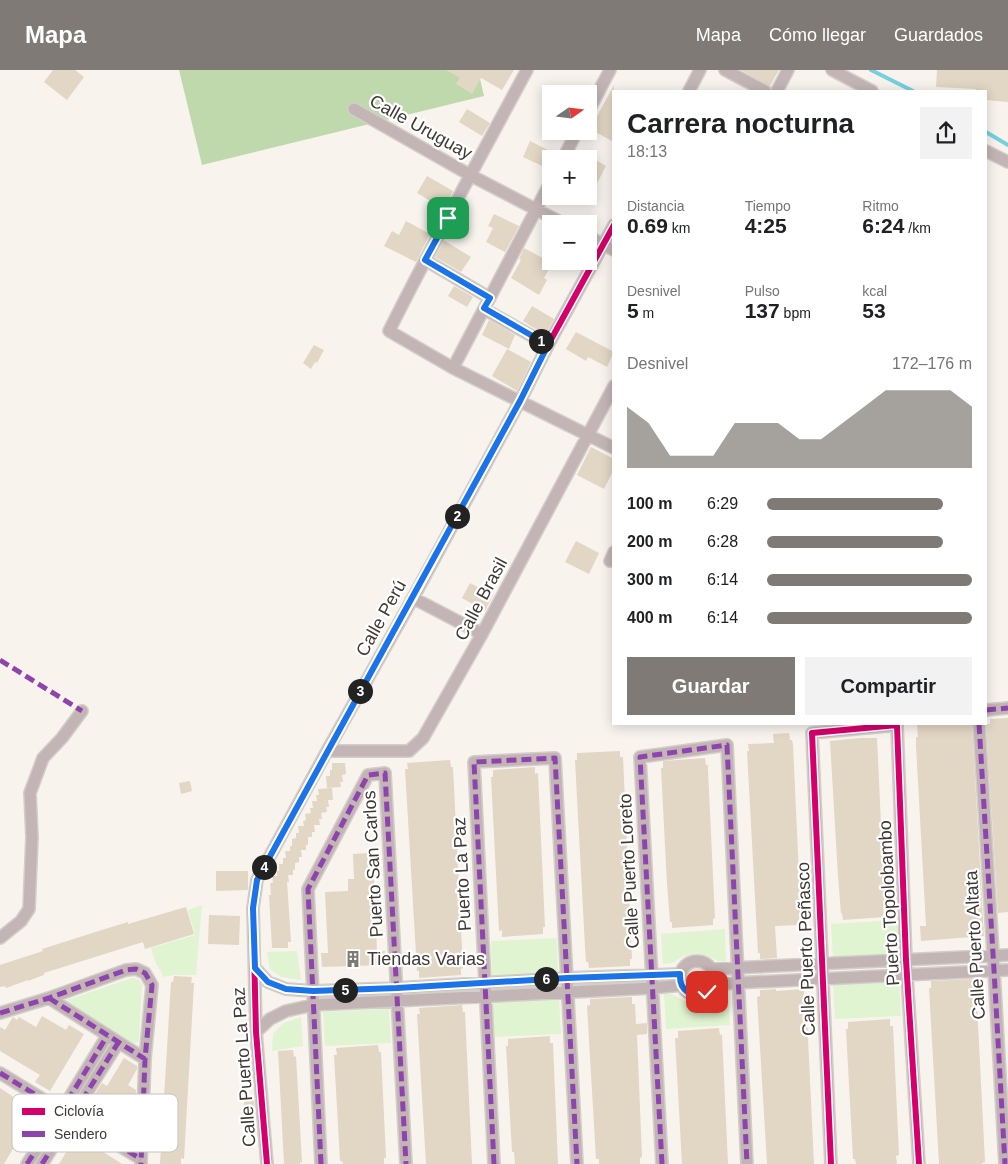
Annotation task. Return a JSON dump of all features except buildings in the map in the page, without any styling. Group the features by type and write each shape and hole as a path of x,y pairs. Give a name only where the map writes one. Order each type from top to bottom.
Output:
{"street":[{"name":"Calle Uruguay","path":"453,368 389,331 527,70"},
{"path":"598,93 610,70"},
{"path":"689,90 700,70"},
{"path":"725,70 763,90"},
{"path":"778,90 788,70"},
{"path":"832,70 870,90"},
{"name":"Calle Uruguay","path":"354,109 470,175 547,215"},
{"path":"987,152 1008,162"},
{"path":"542,198 453,368 612,447"},
{"name":"Calle Perú","path":"255,968 253,908 257,880 327,750 413,598 612,228"},
{"path":"597,241 612,249"},
{"path":"425,260 548,345"},
{"name":"Calle Brasil","path":"327,750 409,750 423,738 482,634 612,390"},
{"path":"413,598 482,634"},
{"path":"987,710 1008,708"},
{"path":"0,938 21,921 29,909 32,837 30,793 43,758 62,738 82,711"},
{"name":"Puerto Topolobambo","path":"812,733 897,725 906,960 919,1164"},
{"name":"Calle Puerto Altata","path":"979,725 1005,1164"},
{"name":"Calle Puerto Peñasco","path":"812,733 831,1164"},
{"name":"Calle Puerto Loreto","path":"662,1164 640,756 727,745 737,967"},
{"name":"Puerto La Paz","path":"494,1164 474,762 555,758 567,978"},
{"name":"Puerto San Carlos","path":"313,991 308,889 368,775 385,773 406,1164"},
{"path":"711,969 1008,955"},
{"path":"699,961 705,963 711,969 714,978 713,984 707,992 696,995 690,994 682,986 680,974 687,964 699,961"},
{"path":"737,967 747,1164"},
{"path":"255,968 268,982 286,989 313,991 680,974"},
{"name":"Calle Puerto La Paz","path":"255,968 256,1032 267,1164"},
{"path":"0,1013 49,998 126,970 136,969 146,974 152,985 144,1094"},
{"path":"713,984 1008,970"},
{"path":"567,978 577,1164"},
{"path":"256,1032 270,1018 286,1011 313,1005 682,986"},
{"path":"313,991 321,1164"},
{"path":"49,998 118,1043 145,1058"},
{"path":"77,1094 107,1036"},
{"path":"81,1094 118,1043"},
{"path":"0,1072 36,1094"},
{"path":"27,1164 36,1152"},
{"path":"42,1164 48,1152"},
{"path":"127,1152 141,1161"}],"green space":[{"path":"179,70 478,70 484,96 202,165"},
{"path":"202,905 196,975 163,977 151,948 195,935 188,910"},
{"path":"897,920 899,955 833,958 831,924"},
{"path":"725,929 726,962 696,953 684,956 672,963 663,964 661,934"},
{"path":"557,938 558,973 492,976 491,941"},
{"path":"297,951 301,980 281,977 270,969 267,952"},
{"path":"132,978 138,980 142,985 138,1042 134,1043 67,1003 67,1000"},
{"path":"899,982 901,1016 835,1019 833,985"},
{"path":"717,993 728,993 730,1025 666,1029 664,994 696,1002 705,1000"},
{"path":"559,999 561,1034 494,1037 493,1002"},
{"path":"389,1009 391,1043 325,1046 323,1012"},
{"path":"301,1017 303,1046 272,1051 273,1034 282,1024"}],"waterway":[{"path":"871,70 911,90"},
{"path":"987,133 1008,145"}],"marked path":[{"path":"0,660 82,711"},
{"path":"987,710 1008,708"},
{"path":"979,725 1005,1164"},
{"path":"662,1164 640,757 727,745 747,1164"},
{"path":"494,1164 474,762 555,758 577,1164"},
{"path":"321,1164 308,889 368,775 385,773 406,1164"},
{"path":"0,1013 49,998 126,970 136,969 145,973 152,985 144,1094"},
{"path":"49,998 145,1059"},
{"path":"72,1094 107,1036"},
{"path":"86,1094 118,1043"},
{"path":"0,1073 34,1094"},
{"path":"27,1164 35,1152"},
{"path":"42,1164 50,1152"},
{"path":"130,1152 141,1159"},
{"path":"141,1152 141,1164"}],"cycle path":[{"path":"267,1164 256,1032 253,908 257,880 413,598 612,229"},
{"path":"831,1164 812,733 897,725 906,960 919,1164"}],"place":[{"name":"Tiendas Varias","path":"353,959"}],"route":[{"path":"448,218 425,260 490,298 484,308 548,345 520,401 413,598 327,750 257,880 253,908 255,968 268,982 286,989 313,991 680,974 682,986 690,994 696,995 707,992"}]}
